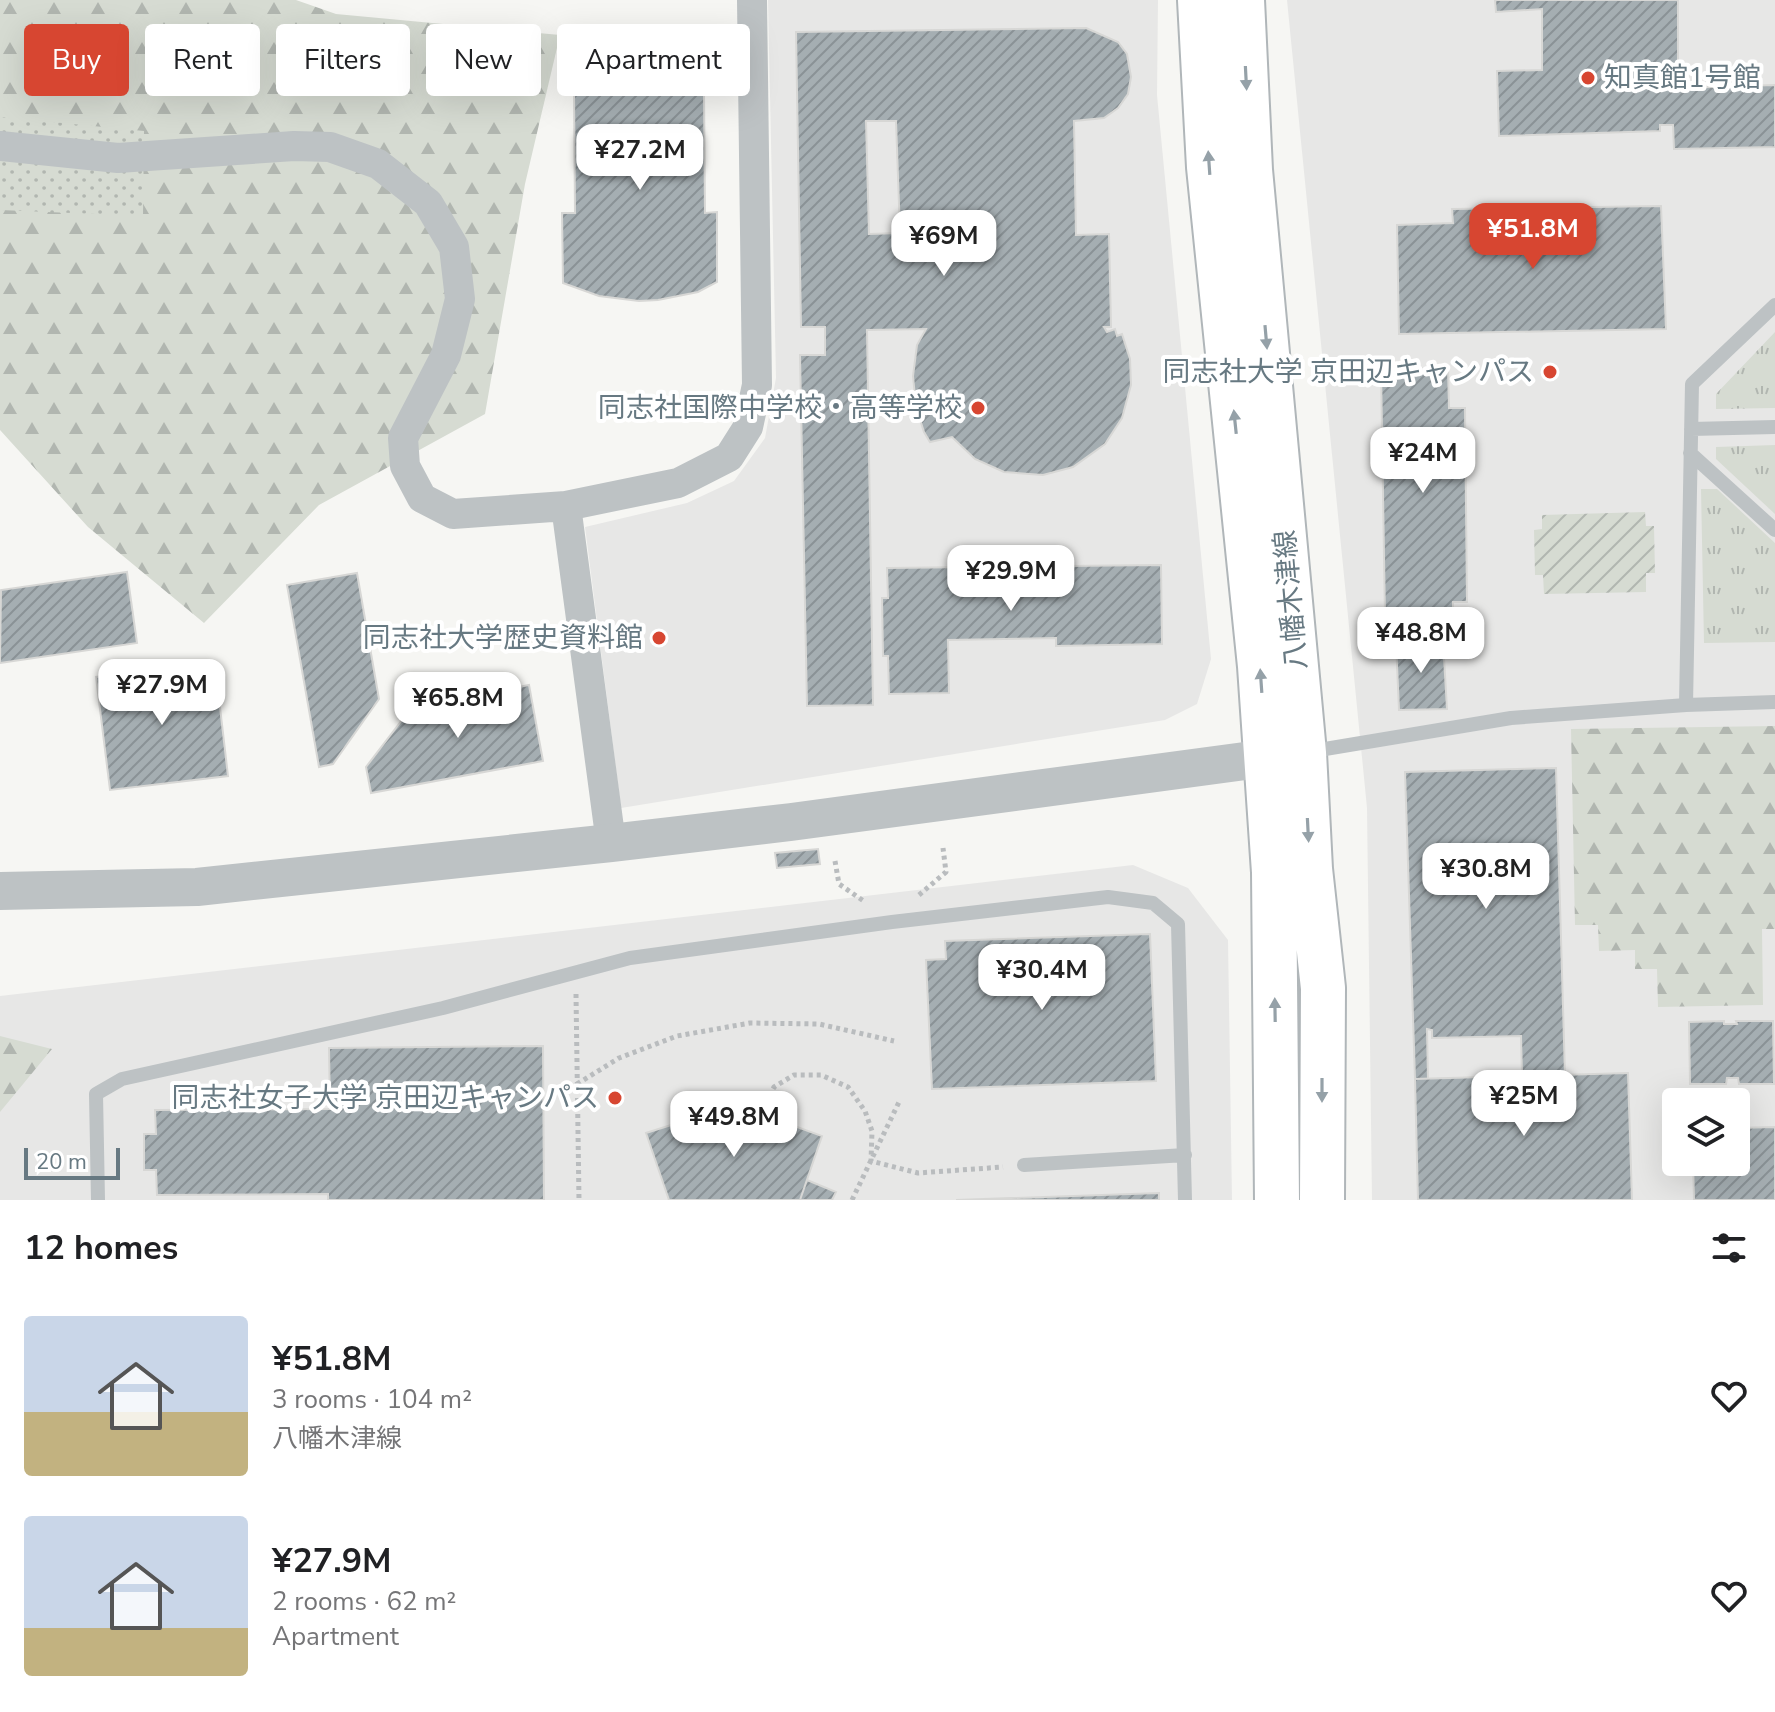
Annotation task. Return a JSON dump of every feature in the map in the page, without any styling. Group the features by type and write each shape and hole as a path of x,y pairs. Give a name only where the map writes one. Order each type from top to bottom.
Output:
{"main road":[{"name":"八幡木津線","path":"1200,0 1209,167 1260,666 1285,756 1310,869 1323,988 1322,1200"},
{"name":"八幡木津線","path":"1242,0 1285,756 1274,872 1277,1200"}],"street":[{"path":"0,146 118,158 294,146 330,147 378,164 428,203 454,247 460,299 446,355 403,438 405,466 422,498 453,514 566,506 678,483 729,457 748,427 757,385 752,0"},
{"path":"566,506 611,843"},
{"path":"0,891 197,887 791,822 1285,756"}],"lane":[{"path":"1686,705 1692,384 1775,305"},
{"path":"1691,429 1775,427"},
{"path":"1690,453 1775,530"},
{"path":"1285,756 1511,718 1775,702"},
{"path":"98,1200 96,1094 122,1079 443,1008 630,958 892,922 1108,897 1153,903 1178,924 1185,1200"},
{"path":"1024,1165 1185,1155"}],"path":[{"path":"913,900 946,872 943,848"},
{"path":"835,861 839,884 870,904"},
{"path":"575,973 579,1200"},
{"path":"577,1084 619,1058 677,1036 750,1023 819,1024 894,1041"},
{"path":"762,1110 774,1087 794,1075 821,1075 848,1087 865,1111 872,1131 871,1161"},
{"path":"852,1200 899,1102"},
{"path":"871,1161 918,1173 1024,1165"}],"shaded area":[{"name":"同志社国際中学校・高等学校","path":"768,0 1158,0 1157,95 1211,659 1197,704 1165,720 621,808 585,527 687,503 734,481 765,438 776,378"},
{"name":"同志社大学 京田辺キャンパス","path":"1287,0 1775,0 1775,1200 1372,1200 1367,808"},
{"name":"同志社女子大学 京田辺キャンパス","path":"1133,865 1188,888 1228,940 1232,1200 0,1200 0,996"}],"green space":[{"path":"0,0 296,0 336,14 443,24 426,24 426,96 541,96 541,33 557,35 557,48 525,184 485,414 319,505 204,623 88,527 0,430"},
{"path":"1,117 144,131 143,216 0,210"},
{"path":"1775,332 1775,408 1716,409 1716,394"},
{"path":"1775,445 1775,514 1716,459 1716,447"},
{"path":"1701,489 1717,489 1775,543 1775,642 1704,643"},
{"path":"1645,512 1646,526 1654,526 1655,573 1646,573 1646,592 1544,594 1543,575 1535,575 1534,530 1542,529 1542,515"},
{"path":"1775,726 1775,929 1762,929 1763,1005 1658,1007 1657,969 1635,969 1635,950 1599,951 1598,925 1575,925 1571,729"},
{"path":"0,1036 52,1049 0,1112"}],"building":[{"name":"知真館1号館","path":"1495,0 1678,0 1678,88 1775,85 1775,147 1674,149 1673,125 1660,125 1660,131 1499,136 1497,71 1542,70 1542,9 1496,12"},
{"path":"1086,28 1118,42 1127,54 1131,77 1128,94 1118,108 1104,118 1074,121 1076,235 1109,234 1111,327 1104,327 1107,332 1115,329 1117,336 1122,334 1130,359 1131,385 1122,418 1105,444 1073,467 1043,475 1004,472 975,459 952,437 930,442 916,407 913,376 917,345 926,329 867,330 873,705 807,706 800,355 825,355 825,327 801,327 796,32","holes":["866,121 896,121 900,233 869,234"]},
{"path":"574,96 704,96 705,213 717,212 717,282 698,292 639,301 599,296 563,283 562,213 575,213"},
{"path":"1661,206 1666,329 1399,334 1397,225 1453,223 1452,209"},
{"path":"1448,368 1449,408 1465,408 1467,602 1453,602 1453,618 1385,618 1381,369"},
{"path":"1161,565 1162,644 1056,646 1056,638 948,640 949,693 889,694 888,656 883,656 882,598 888,598 887,568"},
{"path":"127,572 137,643 0,663 1,590"},
{"path":"357,573 379,699 333,764 319,767 287,585"},
{"path":"1443,640 1447,709 1399,710 1396,642"},
{"path":"215,664 228,776 110,790 96,677"},
{"path":"529,685 543,761 371,793 366,767 412,707"},
{"path":"1556,768 1565,1075 1522,1076 1521,1036 1432,1038 1432,1030 1427,1029 1428,1079 1415,1079 1405,772"},
{"path":"818,849 820,864 777,868 775,853"},
{"path":"1150,934 1156,1081 932,1089 926,960 946,959 945,941"},
{"path":"1724,1021 1724,1024 1737,1024 1736,1021 1773,1021 1774,1084 1739,1084 1738,1078 1727,1078 1726,1084 1690,1084 1689,1022"},
{"path":"543,1046 544,1200 328,1200 328,1194 157,1195 156,1170 144,1170 144,1134 156,1134 155,1110 330,1109 329,1048"},
{"path":"1628,1073 1632,1200 1418,1200 1415,1079"},
{"path":"733,1114 778,1120 822,1136 800,1200 669,1200 646,1133 690,1119"},
{"path":"1775,1127 1775,1200 1694,1200 1693,1176 1750,1176 1750,1128"},
{"path":"807,1180 836,1192 832,1200 800,1200"},
{"path":"1159,1193 1159,1200 956,1200"}],"place":[{"name":"知真館1号館","path":"1588,78"},
{"name":"同志社大学 京田辺キャンパス","path":"1550,372"},
{"name":"同志社国際中学校・高等学校","path":"978,408"},
{"name":"同志社大学歴史資料館","path":"659,638"},
{"name":"同志社女子大学 京田辺キャンパス","path":"615,1098"}]}
